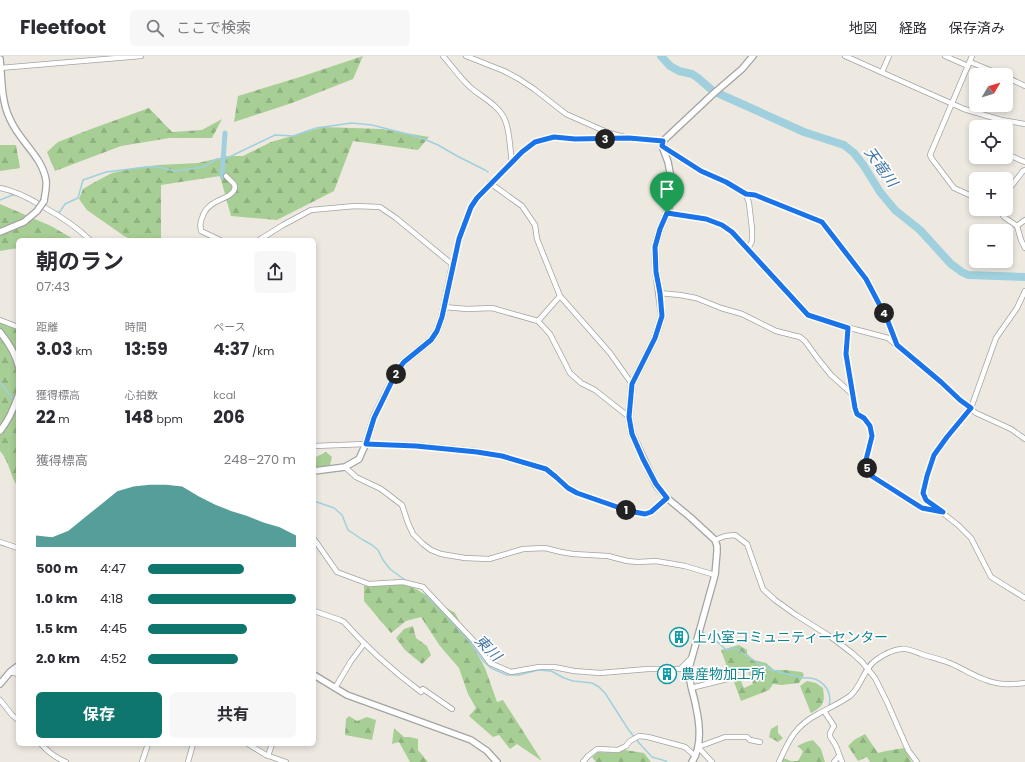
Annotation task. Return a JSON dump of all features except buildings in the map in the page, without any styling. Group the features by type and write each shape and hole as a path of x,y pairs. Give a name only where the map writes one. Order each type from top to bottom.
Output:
{"street":[{"path":"0,68 141,56"},
{"path":"444,56 470,87 500,111 506,121 512,163"},
{"path":"466,56 519,79 566,114 609,133 663,144 701,171 726,182 746,194 755,195 822,222 866,279 887,319 897,345"},
{"path":"663,144 713,94 742,69 753,56"},
{"path":"845,56 964,109 1000,120"},
{"path":"882,72 889,56"},
{"path":"945,56 981,68"},
{"path":"969,195 954,188 932,159 930,154 972,56"},
{"path":"0,59 3,94 9,119 15,130 38,160 46,181 44,201 36,211 24,222 0,232"},
{"path":"1013,80 1025,86"},
{"path":"1013,122 1025,124"},
{"path":"316,471 345,467 359,459 366,444 374,418 397,371 404,362 431,340 437,331 444,307 459,239 471,207 490,183 522,152 535,142 554,137 575,139 629,138"},
{"path":"663,144 672,183 672,198 655,247 656,272 662,316 655,338 632,384 629,417 632,434 656,484 667,498 715,540 717,546 715,575 689,668 691,688 696,707 699,740 696,756 692,762"},
{"path":"1013,157 1025,162"},
{"path":"1013,184 1025,170"},
{"path":"216,238 201,230 200,226 206,209 214,202 228,196 234,191 234,184 226,176"},
{"path":"490,183 522,206 535,225 537,239 560,296 610,353 632,384"},
{"path":"0,188 22,195 61,216 88,238"},
{"path":"746,194 749,203 752,229 752,241 748,249"},
{"path":"262,238 311,210 355,206 380,207 396,218 453,265"},
{"path":"667,213 706,219 722,225 732,232 808,315 848,328 888,338 976,413 1010,429 1025,439"},
{"path":"1003,216 1017,226 1025,248"},
{"path":"1017,226 1025,220"},
{"path":"1025,291 1017,308 996,338 971,408 934,455 923,493 926,500 962,528 971,538 991,577 1025,598"},
{"path":"660,293 680,294 696,298 721,308 742,314 776,331 800,337 805,341 831,375 851,393 854,398"},
{"path":"538,321 560,296"},
{"path":"444,307 467,309 492,308 538,321 550,334 570,373 581,383 595,390 629,417"},
{"path":"0,320 16,326"},
{"path":"848,328 846,354 855,408 857,414 864,418 870,426 872,436 866,460 866,466 870,475 922,508 943,512"},
{"path":"0,332 11,347 16,360"},
{"path":"0,430 5,425 16,401"},
{"path":"316,445 366,444 416,446 502,456 546,469 568,488 577,493 629,511 645,514 651,512 667,498"},
{"path":"345,467 356,477 381,489 402,505 413,534 431,550 441,554 464,558 489,559 523,549 545,548 573,554 608,556 627,561 656,561 685,566 715,575"},
{"path":"715,540 724,536 735,535 741,539 747,544 763,589 775,600 831,637 862,662 875,678 908,750 917,762"},
{"path":"0,542 16,547"},
{"path":"316,542 337,572 369,584 403,582 423,587 473,640 490,663 511,672 539,667 554,667 574,671 600,673 648,669 680,669 692,658"},
{"path":"316,612 344,622 364,644 421,692 423,689 452,709"},
{"path":"335,688 351,661 364,644"},
{"path":"779,762 788,742 796,730 807,720 841,702 852,694 859,685 867,668 875,660 886,653 902,648 947,662 991,682 1025,684"},
{"path":"0,684 16,668"},
{"path":"10,672 16,674"},
{"path":"316,676 347,695 471,740 487,751 497,762"},
{"path":"691,688 727,679"},
{"path":"0,700 16,718"},
{"path":"824,711 834,726 830,733 830,738 835,745 842,762"},
{"path":"583,762 588,756 597,750 618,750 639,736 685,747 696,756"},
{"path":"698,747 725,737 747,737 750,740 760,742"},
{"path":"43,746 58,759 66,762"},
{"path":"142,762 147,746"},
{"path":"188,762 192,746"},
{"path":"251,746 268,756 286,762"},
{"path":"268,756 271,746"},
{"path":"698,747 712,762"},
{"path":"834,762 839,756"}],"green space":[{"path":"363,56 353,79 292,103 234,122 238,96"},
{"path":"149,108 172,132 202,130 222,119 212,138 170,138 121,146 55,171 47,152 58,142"},
{"path":"323,127 382,129 429,137 418,150 353,141 334,191 277,220 231,216 220,176 161,185 161,238 128,238 87,210 79,199 83,189 112,173 158,165 198,163 228,156 243,156 271,142"},
{"path":"0,145 16,145 20,168 0,171"},
{"path":"0,204 51,226 72,238 16,238 16,248 0,251"},
{"path":"0,321 16,328 16,483 0,451 0,434 7,427 3,423 0,427"},
{"path":"326,452 332,457 330,465 316,468 316,457"},
{"path":"394,580 416,589 455,613 485,668 497,702 503,700 542,761 517,744 510,749 499,735 493,737 469,716 476,708 468,694 459,668 440,646 421,617 406,621 391,633 364,601 364,586"},
{"path":"413,626 416,638 427,646 431,655 422,664 405,650 396,638 404,629"},
{"path":"739,645 747,650 747,654 754,660 766,663 774,670 802,672 804,675 799,683 782,685 773,684 769,690 741,701 734,682 740,679 744,688 753,684 747,669 737,673 731,680 726,676 726,664 721,650"},
{"path":"807,681 816,683 823,688 823,703 819,708 811,713 800,686"},
{"path":"349,716 357,721 367,717 376,720 372,740 345,735 346,719"},
{"path":"778,725 778,733 783,738 778,742 769,737 771,729"},
{"path":"394,728 404,737 418,739 418,750 428,762 410,762 399,742 392,744"},
{"path":"865,734 878,753 904,748 912,762 870,762 867,757 858,761 848,746 854,740"},
{"path":"813,740 821,749 825,762 780,762 781,757 791,761 798,761 803,752 797,746"},
{"path":"625,750 644,753 651,762 596,762 592,757 598,752 618,753"}],"waterway":[{"name":"天竜川","path":"661,56 670,66 679,71 692,74 713,91 804,132 844,145 854,153 880,192 895,210 920,230 951,264 962,272 968,275 1025,277"},
{"path":"57,212 59,213 65,204 78,198 83,180 106,172 146,167 158,167 175,171 203,167 217,159 227,158 275,135 293,136 316,128 352,123 372,125 424,139 488,172"},
{"path":"222,176 225,133"},
{"path":"0,200 15,194"},
{"name":"東川","path":"0,382 15,402"},
{"name":"東川","path":"316,502 334,508 342,515 348,530 378,550 390,569 407,581"},
{"name":"東川","path":"423,590 469,641 484,662 491,668 507,675 519,675 538,670 551,671 573,681 592,683 605,693 628,729 652,757 667,762"},
{"path":"702,632 719,643 726,650 735,648 759,664 772,670 820,681 827,689 829,694 829,706"}],"place":[{"name":"上小室コミュニティーセンター","path":"679,637"},
{"name":"農産物加工所","path":"667,674"}],"route":[{"path":"554,137 575,139 629,138 663,141 662,146 701,171 726,182 746,194 755,195 822,222 866,279 887,319 897,345 971,408 934,455 927,476 923,493 926,500 943,512 922,508 870,475 866,466 866,460 872,436 870,426 864,418 857,414 855,408 846,354 848,328 808,315 732,232 722,225 706,219 667,213 660,229 655,247 656,272 662,316 655,338 632,384 629,417 632,434 643,459 656,484 667,498 651,512 645,514 629,511 577,493 568,488 546,469 502,456 416,446 366,444 374,418 397,371 404,362 431,340 437,331 442,317 459,239 471,207 490,183 522,152 535,142 554,137"}]}
